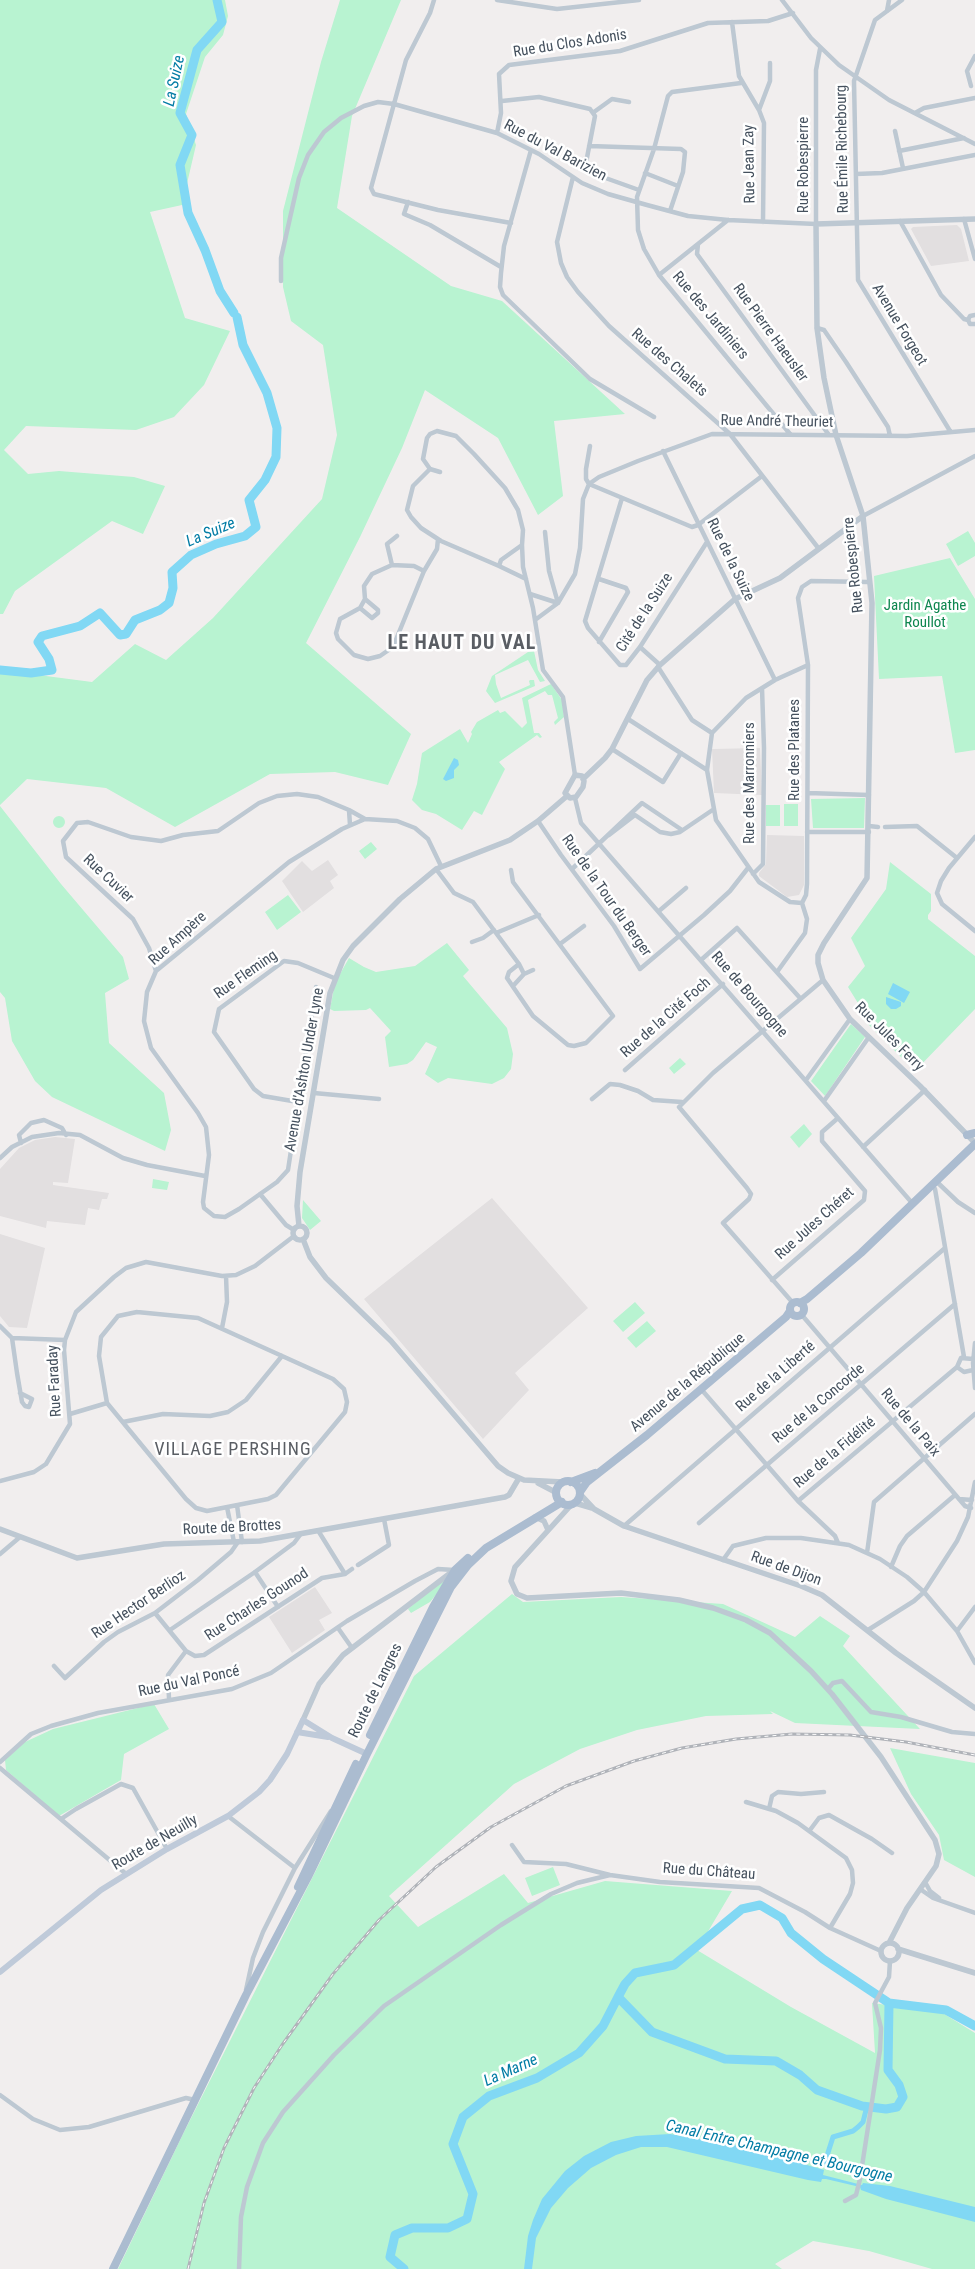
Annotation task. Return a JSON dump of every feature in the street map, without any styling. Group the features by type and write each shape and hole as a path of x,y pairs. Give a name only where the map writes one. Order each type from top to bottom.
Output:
{"main road":[{"name":"Avenue de la République","path":"565,1500 580,1493 587,1482 797,1309 861,1253 975,1144"},
{"name":"Avenue de la République","path":"567,1482 606,1468"},
{"path":"113,2269 273,1940 283,1926 308,1877 364,1752 451,1587 460,1574 480,1553 565,1500 558,1488 567,1482 578,1487 580,1493"},
{"name":"Route de Langres","path":"273,1940 338,1801 364,1752 432,1610 455,1570 492,1538 565,1500"},
{"path":"303,1720 332,1738 364,1752"},
{"name":"Route de Neuilly","path":"0,1972 101,1890 125,1873 228,1816 259,1792 270,1780 287,1754 303,1720"},
{"path":"297,1732 332,1738"}],"street":[{"path":"434,0 430,13 406,60 371,188 374,194 438,210 510,223"},
{"path":"496,0 557,9 639,0"},
{"path":"534,0 534,6"},
{"path":"782,0 820,49 855,76 889,100 975,144"},
{"path":"788,6 790,0"},
{"path":"887,11 889,0"},
{"name":"Rue Émile Richebourg","path":"857,222 853,93 855,76 875,20 902,0"},
{"name":"Rue du Clos Adonis","path":"496,133 502,101 499,74 509,65 620,52 708,23 768,21 792,13"},
{"name":"Rue Jean Zay","path":"732,22 737,67 741,83 759,110 764,123 763,222"},
{"name":"Rue Robespierre","path":"820,49 816,70 817,328 832,435 863,516 868,582 872,603 868,878 818,955 823,980"},
{"path":"971,86 967,71 975,56"},
{"path":"759,110 770,81 770,64"},
{"name":"Rue des Jardiniers","path":"741,83 672,92 668,96 654,148 636,202 638,230 644,249 659,275 790,434"},
{"path":"502,101 539,97 590,109 594,112"},
{"path":"915,113 924,108 975,98"},
{"path":"594,112 612,99 629,102"},
{"name":"Rue du Val Barizien","path":"281,281 281,258 299,178 315,142 341,118 364,106 378,102 394,104 496,133 531,150 573,177 608,194 688,216 816,224 975,219"},
{"path":"594,112 595,116 586,171 639,190"},
{"path":"895,131 903,168"},
{"path":"899,151 964,138"},
{"path":"589,146 654,148 685,152 683,172 670,211"},
{"path":"531,150 504,246 500,287 503,295 581,372 654,417"},
{"path":"856,174 882,173 975,155"},
{"path":"645,173 678,186"},
{"name":"Rue des Chalets","path":"573,177 557,242 561,263 567,277 609,326 730,434 819,549"},
{"path":"408,202 404,214 430,225 501,267"},
{"path":"964,219 975,258"},
{"path":"659,275 728,220"},
{"path":"900,221 941,295 964,319 968,320 970,324 975,325"},
{"name":"Avenue Forgeot","path":"857,222 858,280 950,431"},
{"name":"Rue Pierre Haeusler","path":"698,244 698,254 832,435"},
{"path":"968,320 970,316 975,315"},
{"path":"817,328 824,330 846,362 888,427 890,436"},
{"name":"Rue André Theuriet","path":"589,484 599,477 702,436 790,434 890,436 975,430"},
{"path":"440,472 430,469 423,459 430,434 437,431 456,436 485,464 513,500 518,510 523,530 522,545 526,579 543,670 562,697 575,775 565,793 567,796 575,798 583,787 583,778 612,749 648,680 659,666 735,599 780,578 863,516 975,456"},
{"path":"535,620 558,603 575,574 580,548 583,499 589,484 586,474 590,446"},
{"name":"Rue de la Suize","path":"663,451 775,680"},
{"path":"430,469 413,486 407,510 411,517 421,528 438,539 526,579"},
{"path":"589,484 692,527 698,525 762,476"},
{"name":"Cité de la Suize","path":"622,498 585,621 599,642 623,667 640,647 706,542"},
{"path":"545,532 549,571 558,603"},
{"path":"392,565 387,544 397,536"},
{"path":"424,571 414,566 392,565 372,574 364,586 365,598 360,608 340,619 336,633 338,640 354,655 368,659 380,656 393,647 424,571 436,549 438,539"},
{"path":"499,566 501,560 522,545"},
{"name":"Cité de la Suize","path":"599,579 626,588 628,592 599,642"},
{"name":"Rue des Platanes","path":"777,972 805,933 807,918 802,903 806,895 807,884 808,664 798,598 802,588 811,581 868,582"},
{"path":"530,594 558,603"},
{"path":"360,608 372,618 378,613 378,610 365,598"},
{"path":"640,647 659,666 692,720 712,733"},
{"path":"802,903 786,899 759,882 748,868 716,820 707,770 712,733 746,698 775,680 808,664"},
{"name":"Rue des Marronniers","path":"753,874 763,864 764,748 762,688"},
{"path":"628,719 707,770"},
{"path":"612,749 663,782 681,753"},
{"path":"575,775 583,778"},
{"path":"808,793 870,795"},
{"name":"Rue Cuvier","path":"156,971 149,948 133,919 66,857 63,841 76,823 88,822 131,837 161,841 183,835 218,832 259,803 277,796 297,794 318,797 365,819"},
{"name":"Avenue d'Ashton Under Lyne","path":"303,1239 306,1231 296,1231 297,1191 327,1009 334,978 343,960 353,946 400,899 439,868 510,840 538,821 567,796"},
{"name":"Rue de Bourgogne","path":"575,798 581,823 913,1204"},
{"path":"572,870 642,803 682,830"},
{"path":"609,835 635,815 660,832 671,834 682,830 714,809"},
{"path":"349,810 350,825"},
{"name":"Rue Ampère","path":"298,1102 288,1170 277,1182 230,1214 219,1218 214,1216 204,1208 203,1202 205,1176 210,1155 206,1127 152,1048 144,1021 147,992 156,971 289,862 350,825 365,819 397,821 415,828 428,839 436,855 439,868 454,893 473,902 519,964 524,974"},
{"name":"Rue de la Tour du Berger","path":"538,821 614,926 640,969 730,891 748,868"},
{"path":"885,827 917,826 957,858"},
{"path":"807,832 878,827"},
{"path":"975,837 941,881 937,893 942,904 975,932"},
{"path":"512,870 514,882 613,1016 586,1043 574,1046 568,1045 533,1016 507,978 509,972 519,964"},
{"path":"659,911 686,888"},
{"path":"472,942 538,916"},
{"path":"560,944 584,926"},
{"path":"701,960 737,928 800,998"},
{"name":"Rue Fleming","path":"298,1102 263,1096 254,1089 214,1032 219,1009 284,960 298,963 334,978"},
{"path":"513,986 524,974 533,970"},
{"path":"592,1099 610,1084 638,1091 653,1100 680,1104 823,980"},
{"name":"Rue Jules Ferry","path":"823,980 850,1019 971,1134 975,1144"},
{"name":"Rue de la Cité Foch","path":"625,1070 723,984"},
{"path":"298,1102 316,987"},
{"path":"806,1080 850,1019"},
{"path":"824,1101 869,1037"},
{"path":"863,1147 925,1090"},
{"path":"314,1093 379,1099"},
{"name":"Rue de la Paix","path":"680,1104 751,1194 750,1199 723,1223 955,1495 965,1506 970,1508"},
{"name":"Rue Jules Chéret","path":"772,1280 864,1200 864,1191 822,1141 822,1132 838,1118"},
{"path":"21,1142 20,1135 31,1123 44,1120 62,1128 66,1135"},
{"path":"0,1158 12,1147 32,1137 59,1133 80,1135 123,1158 147,1165 205,1176"},
{"path":"935,1184 975,1213"},
{"path":"935,1184 964,1357"},
{"path":"260,1194 286,1225 296,1231 297,1239 303,1239 310,1256 326,1278 391,1341 498,1466 519,1478 536,1482 567,1482"},
{"name":"Rue Faraday","path":"0,1482 34,1472 46,1464 70,1424 64,1350 65,1340 76,1312 114,1277 135,1264 146,1262 226,1276 247,1272 296,1231"},
{"name":"Rue de la Liberté","path":"624,1526 945,1248"},
{"path":"222,1328 227,1302 226,1276"},
{"name":"Rue de la Concorde","path":"699,1522 955,1304"},
{"path":"137,1312 156,1312 198,1318 282,1356 340,1384 344,1389 347,1402 344,1412 276,1495 268,1499 207,1512 196,1508 186,1499 107,1403 100,1346 102,1337 118,1316 137,1312"},
{"path":"0,1326 12,1338 20,1393"},
{"path":"12,1338 65,1340"},
{"path":"975,1343 973,1370 975,1388"},
{"path":"122,1422 163,1414 210,1416 228,1412 246,1400 282,1356"},
{"path":"964,1357 974,1362"},
{"path":"964,1357 958,1361 957,1367 964,1372 973,1370"},
{"name":"Rue de la Fidélité","path":"798,1501 957,1367"},
{"path":"701,1389 798,1501 835,1536 838,1543"},
{"path":"70,1414 107,1403"},
{"path":"867,1554 874,1502 975,1414"},
{"name":"Route de Brottes","path":"0,1529 77,1558 164,1544 238,1542 319,1532 509,1495 519,1478"},
{"path":"536,1482 565,1500 563,1514 518,1563 513,1572 512,1585 522,1598 621,1593 679,1600 713,1608 746,1620 770,1632 828,1689 860,1729 902,1788 938,1845 938,1861 889,1943 884,1945 881,1952 885,1959 890,1961"},
{"path":"868,1630 914,1601 924,1592 958,1541 970,1508 975,1482"},
{"name":"Rue de Dijon","path":"580,1493 594,1509"},
{"path":"891,1567 900,1546 907,1536 955,1495"},
{"path":"959,1499 972,1500"},
{"name":"Rue de Dijon","path":"565,1500 594,1509 624,1526 801,1586 822,1595 896,1653 975,1708"},
{"path":"237,1506 238,1542"},
{"path":"227,1507 238,1542"},
{"path":"536,1517 544,1521 548,1530"},
{"path":"358,1566 389,1545 384,1519"},
{"path":"319,1532 345,1574"},
{"path":"170,1630 255,1572 294,1543 300,1535"},
{"path":"0,1554 20,1537"},
{"path":"723,1560 729,1548 751,1540 801,1538 849,1545 907,1577 924,1592 956,1631 975,1664"},
{"name":"Rue Hector Berlioz","path":"54,1666 65,1678 118,1632 155,1613 231,1552 238,1542"},
{"name":"Rue Charles Gounod","path":"186,1651 195,1656 204,1655 322,1578 345,1574 352,1569"},
{"name":"Rue du Val Poncé","path":"0,1762 31,1734 51,1726 98,1713 232,1689 271,1673 338,1628 431,1572 438,1569 455,1570"},
{"path":"303,1720 326,1673 352,1648 455,1570"},
{"path":"255,1572 278,1607"},
{"path":"956,1631 975,1607"},
{"path":"155,1613 186,1651 170,1671 168,1679 169,1699"},
{"path":"338,1628 352,1648"},
{"path":"828,1689 833,1683 842,1681 871,1712 901,1717 952,1732 975,1734"},
{"path":"0,1768 125,1873"},
{"path":"61,1819 76,1808 121,1784 133,1788 167,1849"},
{"path":"769,1809 772,1796 778,1792 802,1794 824,1792"},
{"path":"246,1995 253,1958 263,1932 295,1868 338,1801"},
{"path":"746,1802 769,1809 810,1830 846,1858 852,1870 853,1883 850,1894 830,1928"},
{"path":"810,1830 821,1816 829,1815 872,1839 892,1853"},
{"path":"228,1816 295,1868"},
{"name":"Rue du Château","path":"512,1845 524,1862 566,1864 610,1874 700,1886 759,1888 805,1912 830,1928 881,1952"},
{"path":"239,2269 241,2217 247,2187 263,2143 283,2112 334,2055 384,2006 501,1925 557,1892 610,1874"},
{"path":"925,1882 930,1890 942,1900"},
{"path":"920,1889 929,1896 975,1913"},
{"path":"889,1943 895,1944 898,1948 975,1973"},
{"path":"890,1961 897,1957 898,1948"},
{"path":"846,2201 856,2195 860,2179 871,2116 881,2028 875,2003 889,1977 890,1961"},
{"path":"0,2096 33,2119 60,2130 88,2127 186,2098 195,2100"}],"shaded area":[{"path":"957,225 961,229 969,261 931,266 911,229 913,227"},
{"path":"760,748 762,795 714,793 712,749"},
{"path":"767,835 804,836 804,885 799,895 787,897 759,876 759,873 766,864"},
{"path":"328,860 338,875 330,881 334,888 303,912 282,881 302,861 312,871"},
{"path":"55,1137 75,1139 68,1183 53,1182 53,1185 109,1193 107,1199 102,1199 99,1210 88,1208 85,1225 47,1221 46,1228 0,1216 0,1169 19,1148 35,1140"},
{"path":"492,1198 588,1308 515,1373 529,1390 483,1439 364,1299"},
{"path":"0,1234 45,1248 27,1328 9,1327 0,1316"},
{"path":"315,1587 332,1613 319,1620 325,1630 292,1653 269,1617"}],"green space":[{"path":"0,0 225,0 228,16 223,35 205,57 186,114 196,145 182,205 150,212 185,318 230,331 204,385 174,417 136,430 26,426 4,450 28,474 59,471 134,477 165,486 143,534 112,521 15,591 3,614 0,614"},
{"path":"340,0 401,0 352,116 337,208 451,286 502,301 625,414 554,421 563,496 538,515 498,438 425,390 402,448 360,537 306,643 411,734 388,785 335,772 270,774 175,827 106,788 27,779 0,805 0,670 92,682 135,644 166,660 213,618 322,499 337,435 323,345 291,321 283,287 283,211 321,62"},
{"path":"968,531 975,543 975,556 958,566 946,544"},
{"name":"Jardin Agathe Roullot","path":"950,558 975,599 975,750 955,753 942,676 879,679 874,576"},
{"path":"534,651 538,670 545,681 540,682 528,660 495,675 496,684 501,698 530,685 530,680 534,680 535,686 495,703 486,691 492,676 528,652"},
{"path":"551,684 562,700 564,717 555,725 554,722 558,718 552,695 548,695 545,691 528,700 534,733 539,733 542,737 540,738 537,735 499,762 505,769 482,815 474,811 462,830 436,814 422,810 412,800 417,784 422,753 460,729 468,743 471,732 477,722 498,710 500,713 505,711 522,728 527,723 522,698"},
{"path":"865,798 864,828 813,828 811,799"},
{"path":"784,804 798,804 798,826 784,826"},
{"path":"766,805 780,805 780,826 766,826"},
{"path":"0,806 61,884 123,957 129,979 105,993 109,1043 164,1093 171,1130 165,1151 52,1097 35,1081 12,1041 5,998 0,992"},
{"path":"59,816 65,822 59,828 53,822"},
{"path":"371,842 377,849 365,859 359,851"},
{"path":"890,862 931,894 931,911 928,919 975,956 975,1009 915,1071 856,1012 861,1008 848,987 865,966 851,938 886,889"},
{"path":"288,895 301,912 277,930 265,912"},
{"path":"447,943 469,970 463,976 507,1028 513,1054 511,1069 504,1078 492,1084 448,1078 438,1083 425,1074 437,1047 426,1042 413,1060 407,1064 389,1067 385,1037 391,1031 370,1008 366,1010 334,1011 330,1009 335,983 349,958 376,972 415,966"},
{"path":"851,1024 865,1037 825,1096 811,1081"},
{"path":"680,1058 686,1064 674,1074 669,1068"},
{"path":"804,1124 812,1134 799,1148 790,1137"},
{"path":"153,1179 169,1182 167,1190 152,1188"},
{"path":"303,1200 321,1221 310,1230 302,1218"},
{"path":"635,1302 645,1313 623,1332 613,1321"},
{"path":"647,1321 656,1331 636,1348 627,1338"},
{"path":"446,1577 440,1590 430,1602 411,1613 408,1609"},
{"path":"512,1594 523,1602 621,1597 723,1604 795,1637 820,1616 850,1636 843,1646 920,1729 795,1723 770,1711 773,1714 706,1716 637,1730 580,1749 514,1784 389,1896 418,1927 504,1874 528,1903 605,1881 732,1891 697,1950 791,2007 875,2053 872,2003 941,2012 975,2033 975,2269 932,2269 869,2251 813,2241 775,2264 782,2269 118,2269 183,2134 414,1676"},
{"path":"154,1704 169,1729 124,1754 121,1780 59,1816 6,1770 5,1760 25,1742 53,1729"},
{"path":"890,1748 975,1763 975,1877 944,1860 939,1835 911,1794"},
{"path":"553,1867 560,1885 532,1896 525,1878"}],"water":[{"path":"454,758 458,760 459,765 454,770 454,778 446,781 443,779"},
{"path":"893,983 910,992 904,1003 888,994"},
{"path":"886,997 901,1002 901,1006 891,1009 886,1004"},
{"path":"670,2134 742,2146 824,2170 823,2175 862,2185 863,2183 890,2186 975,2207 975,2222 886,2199 861,2190 860,2187 826,2179 822,2179 821,2182 808,2180 667,2147 641,2147 616,2155 591,2168 568,2188 551,2208 536,2238 532,2269 524,2269 528,2236 533,2220 542,2199 565,2171 584,2156 611,2142 636,2136"}],"waterway":[{"name":"La Suize","path":"217,0 222,22 197,50 180,113 192,135 180,165 188,213 205,250 220,291 234,313"},
{"name":"La Suize","path":"0,670 31,673 52,670 49,659 38,642 42,636 80,626 100,613 120,635 126,634 135,620 160,610 169,603 173,588 172,572 191,555 216,544 245,536 256,527 249,500 265,480 276,457 277,428 267,393 243,345 237,317"},
{"name":"La Marne","path":"618,1997 625,1984 635,1973 674,1965 742,1909 760,1905 782,1918 791,1933 823,1959 889,2003"},
{"name":"La Marne","path":"404,2269 390,2257 395,2235 412,2228 448,2228 467,2219 473,2194 453,2144 463,2117 489,2096 537,2078 579,2053 603,2026 618,1997 652,2032 725,2059 776,2061 800,2075 817,2090 862,2106 886,2109 897,2107 903,2097 899,2085 888,2070 889,2003 946,2010 975,2026"},
{"name":"Canal Entre Champagne et Bourgogne","path":"825,2162 833,2137 853,2131 858,2127 863,2122 867,2106"}],"railway":[{"path":"188,2269 204,2203 224,2148 254,2088 282,2045 333,1974 379,1920 436,1867 491,1827 566,1786 634,1761 682,1748 736,1739 792,1734 850,1735 906,1742 975,1755"}],"district":[{"name":"LE HAUT DU VAL","path":"462,644"},
{"name":"VILLAGE PERSHING","path":"233,1450"}]}
